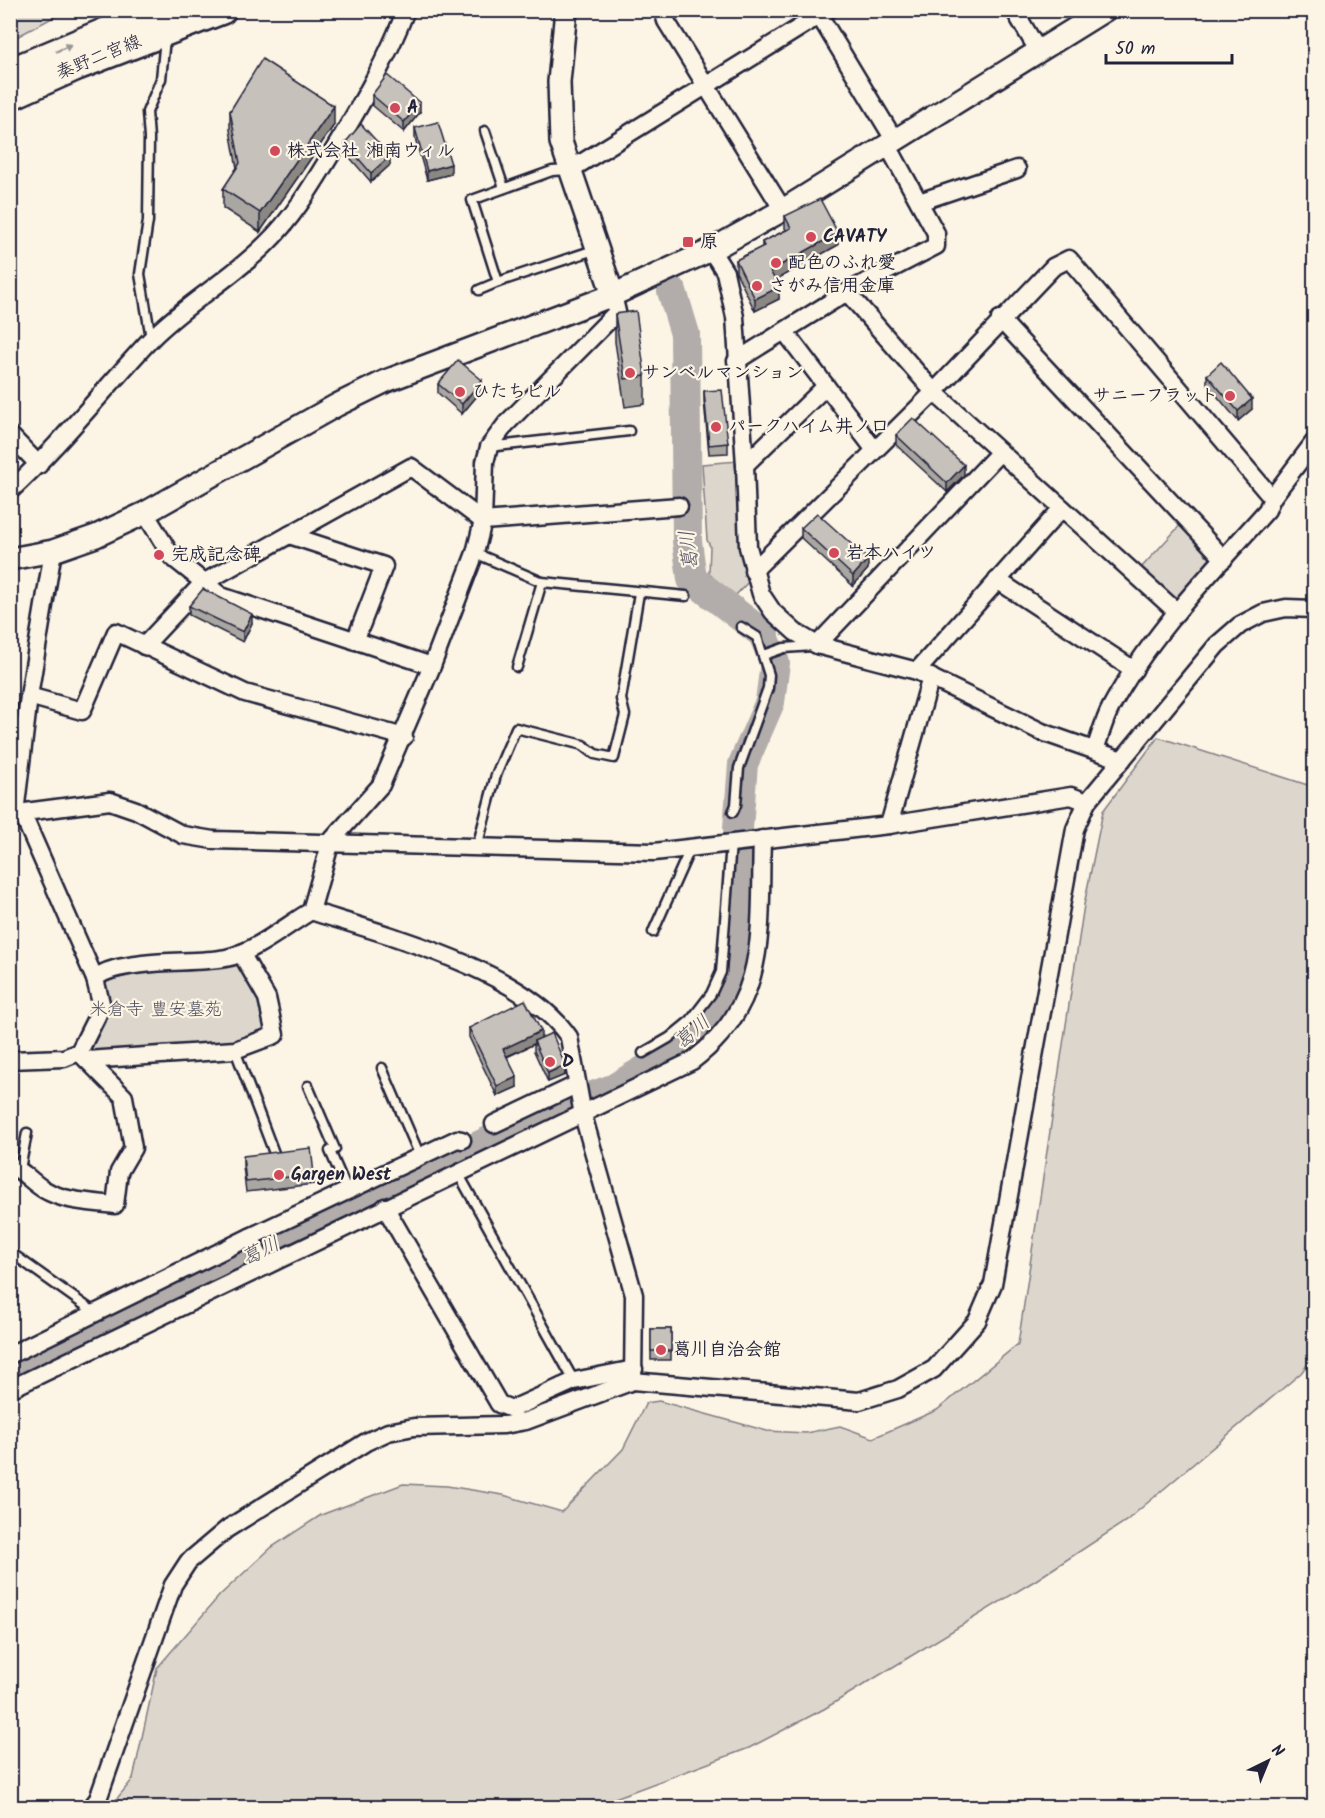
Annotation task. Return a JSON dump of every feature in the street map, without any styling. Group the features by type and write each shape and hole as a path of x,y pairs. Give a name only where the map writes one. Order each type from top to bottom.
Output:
{"main road":[{"name":"秦野二宮線","path":"10,72 162,21 222,10"},
{"name":"秦野二宮線","path":"10,96 162,21"}],"street":[{"path":"10,490 39,465 152,339 182,311 266,245 301,205 371,89 389,53 406,10"},
{"path":"95,979 102,974 128,966 226,958 241,953 311,911 331,841 381,785 404,737 432,666 475,553 483,521 485,462 489,447 506,423 617,312 561,142 559,82 566,10"},
{"path":"663,10 666,21 783,210"},
{"path":"1014,10 1039,52"},
{"path":"10,559 53,551 96,536 145,513 327,410 386,381 613,295 711,250 783,210 892,144 1105,10"},
{"path":"570,170 707,86 821,12 892,144 936,233 936,246 847,292 736,361"},
{"path":"919,202 1017,170"},
{"path":"711,250 725,272 735,317 736,361 746,465 748,547 761,594 773,612 795,632 817,645 924,674 1042,732 1122,760"},
{"path":"753,571 934,392 1000,320 1053,267 1070,259 1272,498"},
{"path":"847,292 934,392 1177,612"},
{"path":"1000,320 1224,559"},
{"path":"785,332 874,449"},
{"path":"746,465 826,386"},
{"path":"10,435 39,465"},
{"path":"1095,750 1110,708 1134,670 1177,612 1267,510 1272,498 1314,441"},
{"path":"817,645 1000,452"},
{"path":"144,646 203,584 411,467 483,521 679,506"},
{"path":"889,825 924,674 997,580 1062,508"},
{"path":"145,513 172,557 203,584 221,596 432,666"},
{"path":"290,535 384,566 355,640"},
{"path":"53,551 29,696 16,813 95,979 101,1003 83,1056"},
{"path":"997,580 1134,670"},
{"path":"386,1207 499,1404 512,1409 574,1381 634,1375 859,1401 898,1389 934,1369 977,1322 993,1284 1075,829 1087,802 1182,684 1217,645 1240,625 1263,613 1286,608 1314,609"},
{"path":"29,696 82,711 116,632 245,693 404,737"},
{"path":"16,813 110,801 136,810 183,836 213,840 331,841 609,852 690,848 889,825 1071,796 1087,802"},
{"path":"10,1389 692,1061 707,1049 733,1018 743,1002 756,962 762,839"},
{"path":"311,911 450,959 532,1000 546,1010 569,1037 583,1115 634,1295 634,1375"},
{"path":"10,1060 235,1050 275,1035 267,998 241,953"},
{"path":"15,1167 44,1190 61,1198 115,1205 119,1172 133,1148 124,1097 83,1056"},
{"path":"494,1124 576,1085"},
{"path":"10,1355 347,1190 420,1156 462,1140"},
{"path":"250,1237 264,1266"},
{"path":"91,1808 98,1799 173,1585 188,1562 206,1544 356,1449 388,1432 414,1427 504,1425 526,1421 634,1375"}],"lane":[{"path":"152,339 140,274 147,221 150,138 147,112 161,79 162,21"},
{"path":"485,131 504,188"},
{"path":"498,282 472,200 552,171 570,170"},
{"path":"479,290 597,249"},
{"path":"489,447 629,431"},
{"path":"475,553 542,582 686,596"},
{"path":"517,668 542,582"},
{"path":"477,846 496,775 516,728 583,745 595,754 614,758 625,715 621,699 639,593"},
{"path":"733,812 736,805 740,768 768,688 769,675 757,637 741,627"},
{"path":"764,655 784,648 817,645"},
{"path":"643,1053 669,1038 690,1020 711,994 722,972 733,843"},
{"path":"653,932 690,848"},
{"path":"235,1050 274,1153"},
{"path":"382,1068 420,1156"},
{"path":"308,1086 335,1149 330,1151 347,1190"},
{"path":"15,1167 27,1133"},
{"path":"458,1173 574,1381"},
{"path":"10,1252 97,1314"}],"green space":[{"path":"11,10 65,10 65,11 11,40"},
{"path":"738,461 750,580 735,596 722,588 709,573 710,546 707,540 702,464"},
{"path":"1184,521 1213,553 1213,563 1183,599 1173,599 1140,569"},
{"path":"1158,737 1314,787 1314,1356 1301,1373 1126,1521 1036,1580 824,1709 749,1748 591,1807 110,1807 133,1779 157,1668 220,1595 272,1547 321,1515 403,1484 447,1486 503,1495 562,1512 623,1449 646,1403 659,1401 767,1431 806,1433 840,1426 873,1438 937,1410 1018,1344 1084,905 1103,811"},
{"name":"米倉寺 豊安墓苑","path":"233,963 247,974 257,991 268,1028 263,1035 233,1041 102,1055 93,1050 90,1044 103,985 106,981 157,969"}],"building":[{"name":"株式会社 湘南ウィル","path":"262,59 334,106 260,213 223,189 240,163 230,111"},
{"name":"A","path":"387,75 420,103 404,122 372,95"},
{"path":"438,122 451,164 427,171 415,128"},
{"path":"361,124 390,156 371,173 345,143"},
{"path":"820,199 838,233 770,271 779,287 755,299 736,260 764,246 762,242 791,228 785,216"},
{"path":"636,311 645,376 625,379 615,314"},
{"path":"458,360 482,380 462,404 438,384"},
{"path":"1221,362 1252,399 1238,411 1207,375"},
{"name":"パークハイム井ノ口","path":"722,390 728,443 709,445 704,391"},
{"path":"913,418 964,465 947,483 896,435"},
{"name":"岩本ハイツ","path":"817,513 868,559 853,576 801,528"},
{"path":"203,589 252,614 243,632 189,606"},
{"path":"525,1000 541,1031 503,1049 517,1077 497,1086 469,1028"},
{"name":"D","path":"552,1033 565,1065 548,1073 534,1041"},
{"name":"Gargen West","path":"311,1148 314,1174 246,1182 243,1156"},
{"path":"651,1329 671,1329 671,1351 651,1351"}],"waterway":[{"name":"葛川","path":"10,1376 503,1134 554,1110 613,1089 661,1060 699,1032 714,1016 729,988 737,946 742,877 738,828 743,764 770,702 775,663 763,634 692,579 687,541 685,334 672,291"}],"place":[{"name":"A","path":"395,108"},
{"name":"株式会社 湘南ウィル","path":"275,151"},
{"name":"CAVATY","path":"811,237"},
{"name":"原","path":"688,242"},
{"name":"配色のふれ愛","path":"776,263"},
{"name":"さがみ信用金庫","path":"757,286"},
{"name":"サンベルマンション","path":"630,373"},
{"name":"ひたちビル","path":"460,392"},
{"name":"サニーフラット","path":"1230,396"},
{"name":"パークハイム井ノ口","path":"716,427"},
{"name":"岩本ハイツ","path":"834,553"},
{"name":"完成記念碑","path":"159,555"},
{"name":"D","path":"550,1062"},
{"name":"Gargen West","path":"279,1175"},
{"name":"葛川自治会館","path":"661,1350"}]}
